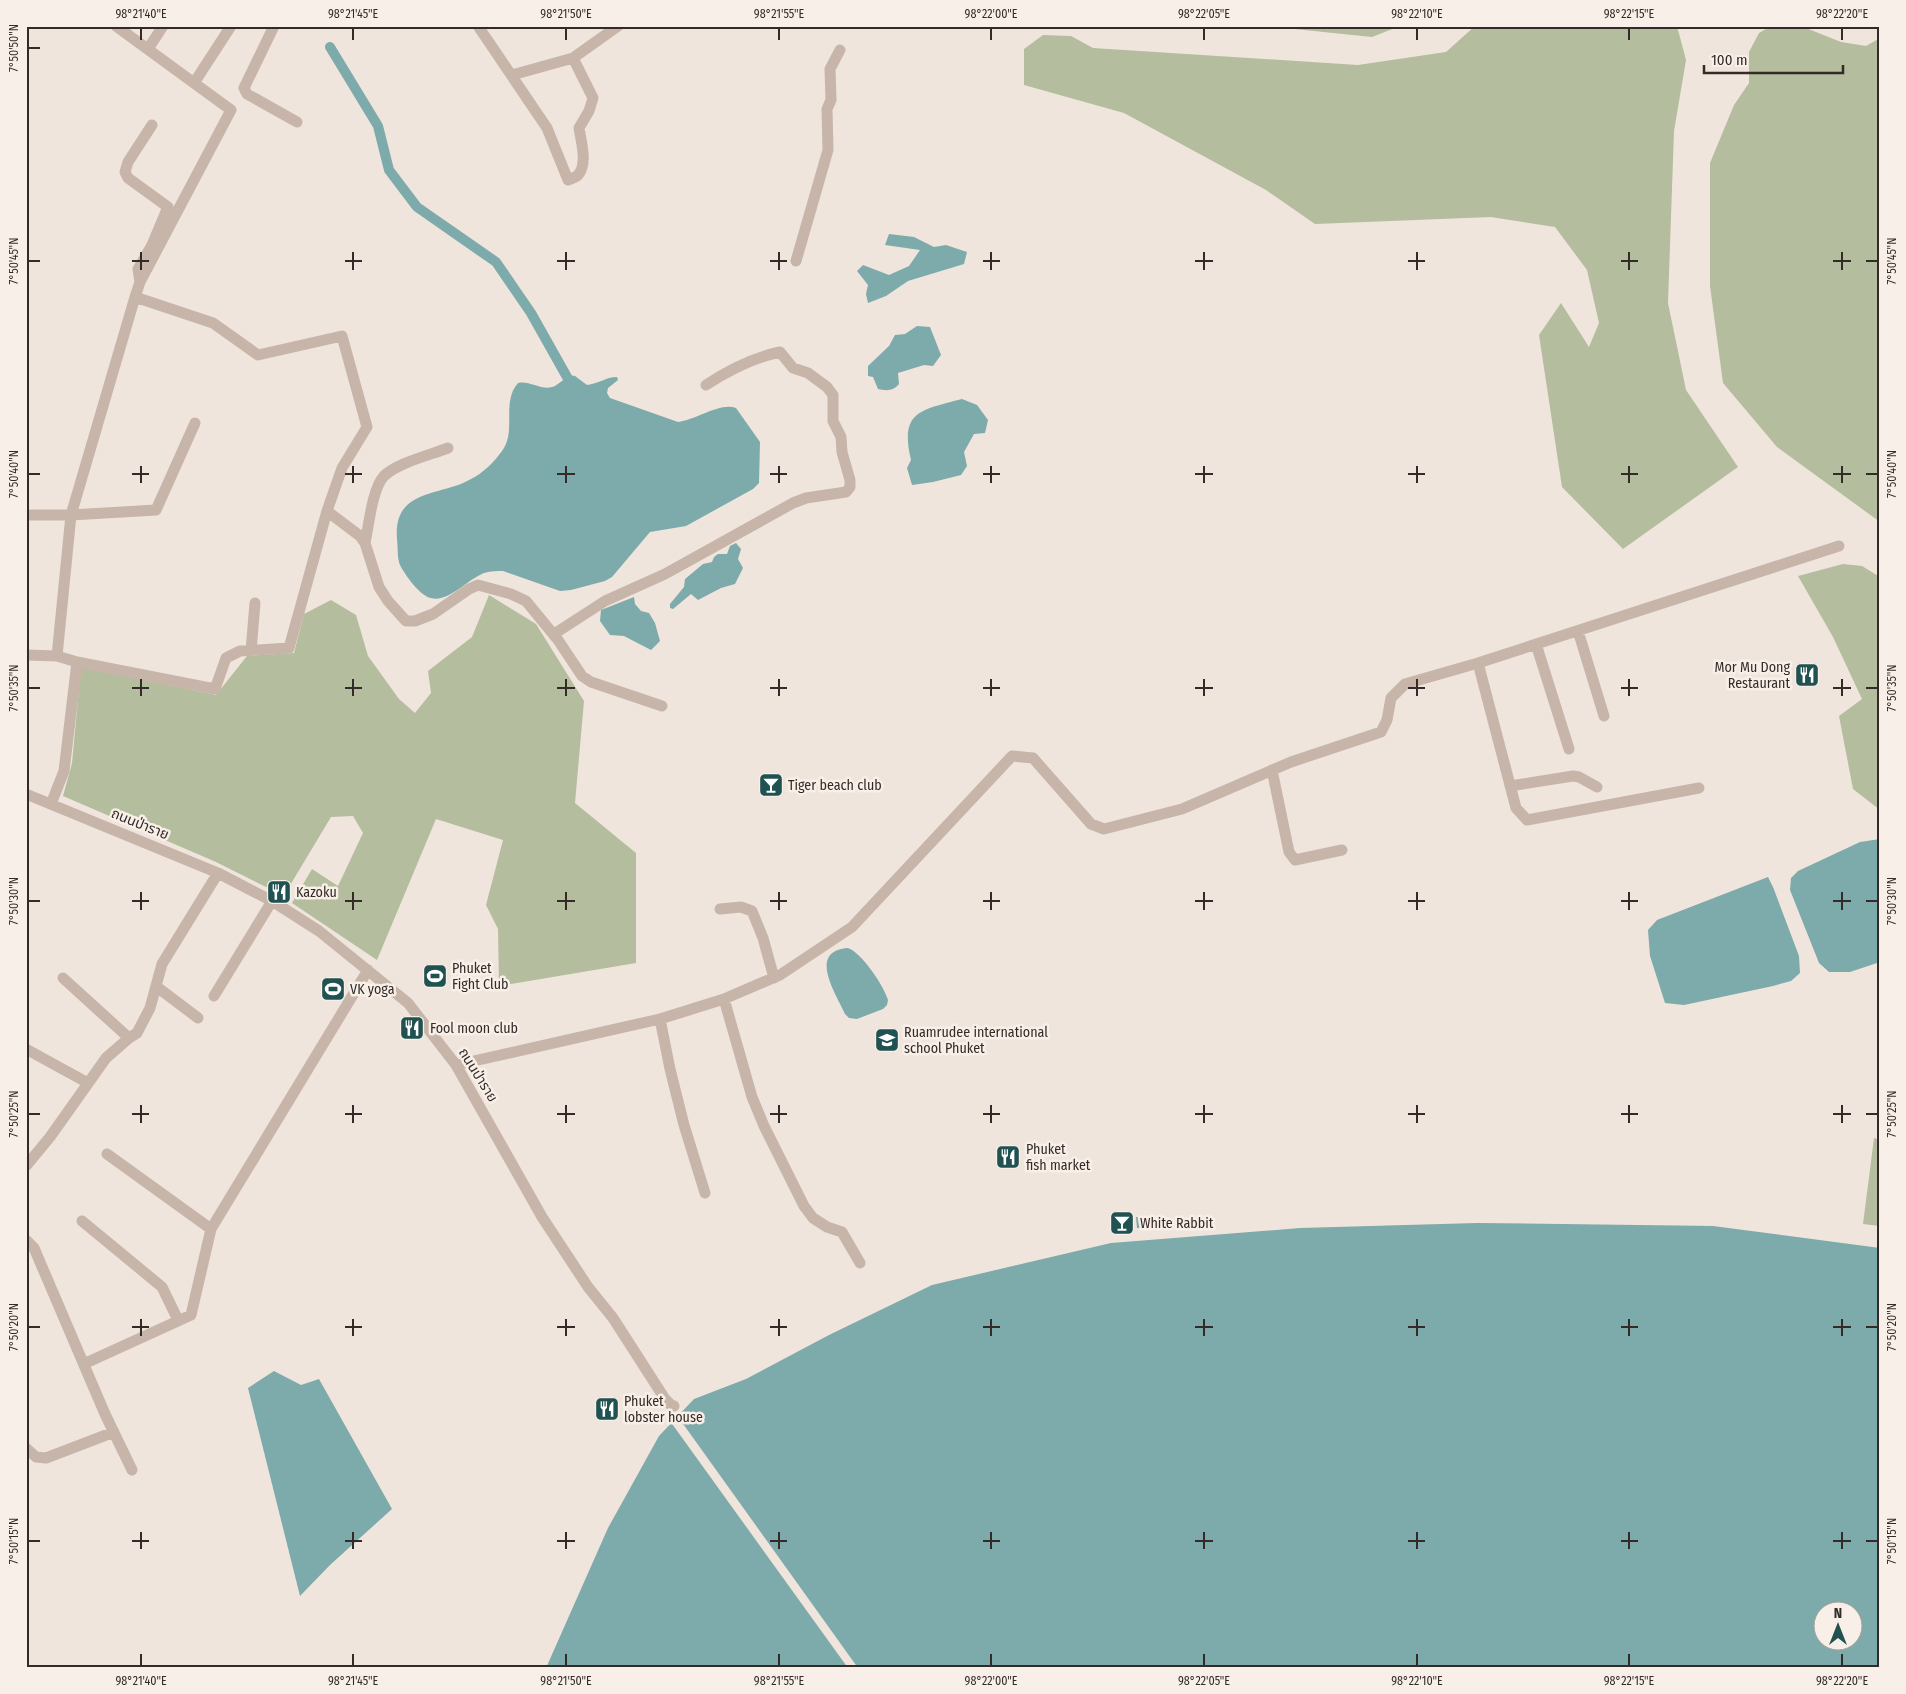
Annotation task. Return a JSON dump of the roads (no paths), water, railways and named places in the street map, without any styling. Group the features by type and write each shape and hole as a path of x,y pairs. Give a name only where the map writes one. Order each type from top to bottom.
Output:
{"street":[{"path":"57,656 71,515 135,297 140,282 231,110 116,26"},
{"path":"148,49 163,26"},
{"path":"194,82 231,26"},
{"path":"274,26 244,88 247,94 297,122"},
{"path":"478,26 548,128 568,180 578,176 582,169 583,152 579,128 589,111 593,98 572,58"},
{"path":"512,75 572,58 618,26"},
{"path":"796,260 828,150 827,109 831,100 830,69 840,50"},
{"path":"140,282 138,269 152,245 168,207 128,178 125,172 128,162 152,125"},
{"path":"26,655 57,656 77,662 215,689 226,658 240,651 289,648 327,511 342,468 367,427 342,336 258,355 213,323 135,297"},
{"path":"554,634 605,601 665,574 793,503 806,498 846,492 850,487 850,480 842,452 841,437 833,421 833,395 827,387 808,373 793,368 780,352 754,359 731,369 706,385"},
{"path":"26,515 71,515 156,510 195,422"},
{"path":"365,543 375,494 383,477 393,469 448,448"},
{"path":"327,511 360,536 365,543 379,587 388,601 406,621 415,621 433,614 469,589 482,585 511,594 526,601 554,634 582,676 591,682 662,706"},
{"path":"456,1066 660,1019 724,999 774,978 852,927 1012,756 1033,758 1091,824 1104,829 1182,809 1291,762 1381,732 1387,720 1391,698 1405,684 1478,663 1839,546"},
{"path":"251,651 255,603"},
{"path":"1578,631 1604,716"},
{"path":"1536,644 1569,749"},
{"path":"51,804 64,771 77,662"},
{"path":"1478,663 1516,808 1527,820 1699,788"},
{"path":"1272,770 1289,852 1292,858 1295,860 1342,850"},
{"path":"1510,786 1573,776 1579,777 1597,787"},
{"name":"ถนนป่าราย","path":"26,794 218,873 272,901 319,931 408,1003 456,1066 542,1217 588,1287 612,1318 665,1399 674,1406"},
{"path":"26,1166 50,1137 106,1058 137,1033 150,1008 162,964 218,873"},
{"path":"214,996 272,901"},
{"path":"720,909 742,907 752,911 763,938 774,978"},
{"path":"88,1362 191,1315 211,1229 368,970"},
{"path":"63,978 129,1038"},
{"path":"157,986 198,1018"},
{"path":"724,999 752,1097 764,1126 800,1197 813,1218 827,1227 842,1232 860,1263"},
{"path":"660,1019 684,1125 705,1193"},
{"path":"26,1050 88,1083"},
{"path":"107,1154 211,1229"},
{"path":"82,1221 162,1287 178,1320"},
{"path":"26,1240 34,1248 105,1414 132,1470"},
{"path":"26,1448 36,1457 46,1458 114,1432"}],"water":[{"path":"889,234 914,237 934,247 946,245 967,252 964,264 908,281 886,296 868,303 866,294 868,285 857,271 863,265 889,275 909,266 920,250 885,245"},
{"path":"917,326 930,327 941,355 933,366 924,365 898,373 899,384 894,388 887,390 878,389 873,377 868,376 868,366 889,346 895,335 905,334"},
{"path":"569,375 575,376 587,385 617,377 618,380 608,388 607,393 610,398 678,422 723,407 736,408 760,442 759,483 753,489 686,526 650,532 612,577 605,581 560,591 503,571 494,571 478,576 458,590 438,599 431,598 422,593 405,574 399,562 398,523 403,511 410,502 459,485 475,477 496,459 506,443 510,399 518,383 527,383 546,388 557,385"},
{"path":"962,399 977,405 988,420 985,433 974,434 964,452 967,466 961,475 912,485 907,468 911,460 908,431 911,422 925,410"},
{"path":"736,543 741,549 738,559 743,568 735,584 721,588 698,600 691,594 673,609 670,608 670,604 684,587 685,579 703,564 712,562 718,554 727,554 730,546"},
{"path":"634,597 635,604 641,611 649,613 655,623 660,641 651,650 624,636 610,635 600,621 601,610"},
{"path":"1880,839 1880,962 1850,972 1829,972 1819,963 1790,890 1791,878 1798,871 1860,842"},
{"path":"1768,877 1799,956 1800,973 1791,981 1773,986 1684,1005 1665,1003 1650,956 1648,930 1657,920"},
{"path":"848,948 860,956 866,963 888,1000 887,1005 883,1009 857,1019 849,1018 845,1014 828,975 827,965 829,957 836,951"},
{"path":"1136,1217 1149,1217 1150,1227 1137,1228"},
{"path":"1477,1223 1713,1226 1880,1248 1880,1668 546,1668 608,1528 659,1436 694,1399 746,1379 829,1335 932,1285 1111,1243 1300,1228"},
{"path":"274,1371 301,1385 319,1379 392,1509 330,1565 300,1596 248,1388"}],"waterway":[{"path":"330,47 378,126 389,170 417,207 496,262 531,313 567,377"}],"place":[{"name":"Mor Mu Dong Restaurant","path":"1807,675"},
{"name":"Tiger beach club","path":"771,785"},
{"name":"Kazoku","path":"279,892"},
{"name":"Phuket Fight Club","path":"435,976"},
{"name":"VK yoga","path":"333,989"},
{"name":"Fool moon club","path":"412,1028"},
{"name":"Ruamrudee international school Phuket","path":"887,1040"},
{"name":"Phuket fish market","path":"1008,1157"},
{"name":"White Rabbit","path":"1122,1223"},
{"name":"Phuket lobster house","path":"607,1409"}]}
